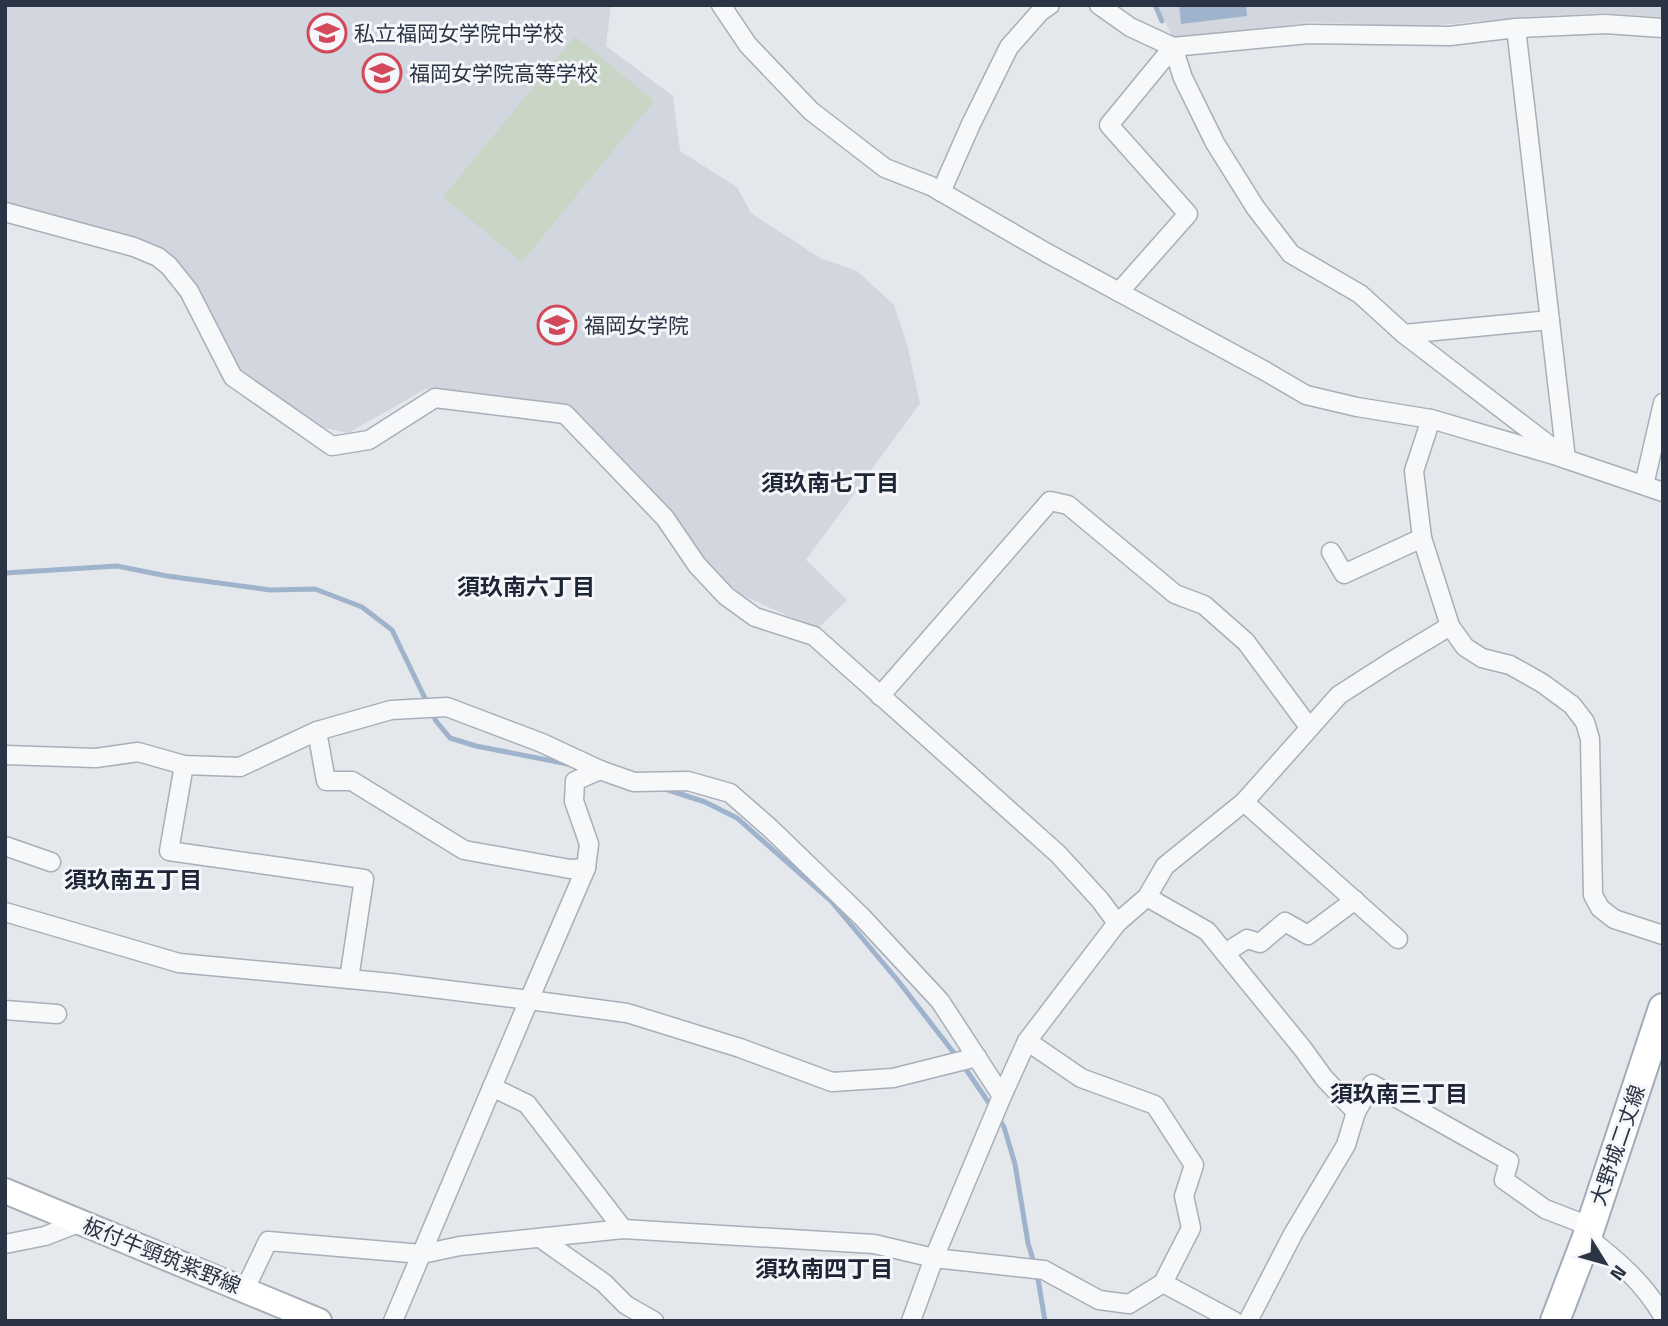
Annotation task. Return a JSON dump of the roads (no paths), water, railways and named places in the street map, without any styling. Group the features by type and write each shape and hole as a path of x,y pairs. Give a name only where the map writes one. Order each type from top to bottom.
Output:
{"main road":[{"name":"大野城二丈線","path":"1555,1321 1655,1062 1663,1008"},
{"name":"板付牛頸筑紫野線","path":"5,1191 319,1321"}],"street":[{"path":"721,5 748,45 811,111 885,168 931,186 1306,395 1357,407 1431,419 1566,459 1663,492"},
{"path":"941,192 1009,47 1040,12 1051,5"},
{"path":"1099,5 1130,27 1173,47 1309,34 1450,36 1516,28 1605,24 1663,28"},
{"path":"1516,28 1566,459"},
{"path":"1118,292 1188,214 1110,125 1173,47"},
{"path":"1173,47 1182,78 1215,143 1255,207 1291,254 1360,294 1404,334 1566,459"},
{"path":"5,212 134,247 158,257 189,291 233,377 332,446 369,440 435,398 565,414 664,518 697,565 726,596 754,617 814,636 1058,854 1100,900 1116,923"},
{"path":"1404,334 1550,320"},
{"path":"1644,485 1663,403"},
{"path":"1431,419 1414,471 1422,538 1450,626 1465,647 1482,658 1510,666 1542,683 1572,705 1585,722 1590,739 1593,895 1600,908 1614,919 1663,935"},
{"path":"880,696 1050,501 1068,505 1175,594 1204,605 1246,642 1309,727"},
{"path":"1331,552 1344,574 1422,538"},
{"path":"911,1321 934,1258 1027,1041 1116,923 1147,897 1165,866 1244,802 1339,695 1450,626"},
{"path":"5,755 96,758 138,752 184,765 240,768 317,731 391,710 447,707 634,782 688,781 730,793 862,917 940,1001 1002,1096"},
{"path":"317,731 326,781 352,781 464,850 570,869 586,867"},
{"path":"184,765 169,851 364,879 349,979"},
{"path":"393,1321 586,867 589,844 574,801 575,781 600,770"},
{"path":"1244,802 1398,939"},
{"path":"5,846 51,862"},
{"path":"1147,897 1207,931 1324,1078 1356,1112"},
{"path":"1225,953 1247,939 1260,943 1285,922 1308,935 1355,900"},
{"path":"5,912 179,963 349,979 627,1013 740,1048 832,1082 893,1078 977,1057"},
{"path":"5,1010 57,1014"},
{"path":"245,1289 268,1241 422,1254 460,1246 623,1230 874,1244 934,1258 1044,1270 1099,1300 1129,1304 1163,1283 1191,1228 1184,1196 1194,1166 1155,1105 1081,1078 1027,1041"},
{"path":"1248,1321 1293,1234 1346,1145 1356,1112 1372,1084 1509,1161 1504,1180 1545,1209 1588,1231 1651,1295 1663,1316"},
{"path":"492,1087 527,1104 623,1230"},
{"path":"5,1244 45,1236 81,1222"},
{"path":"540,1238 604,1283 626,1305 654,1321"},
{"path":"1163,1283 1234,1321"}],"water":[{"path":"1179,5 1246,5 1247,16 1181,24"}],"waterway":[{"path":"1155,5 1162,21"},
{"path":"5,573 117,566 167,576 270,590 315,589 362,607 392,630 436,721 450,738 476,746 568,764"},
{"path":"662,788 705,802 737,818 831,901 957,1057"},
{"path":"963,1065 993,1109"},
{"path":"998,1117 1004,1127 1015,1164 1045,1321"}],"place":[{"name":"私立福岡女学院中学校","path":"327,33"},
{"name":"福岡女学院高等学校","path":"382,73"},
{"name":"福岡女学院","path":"557,325"}],"district":[{"name":"須玖南七丁目","path":"830,482"},
{"name":"須玖南六丁目","path":"526,586"},
{"name":"須玖南五丁目","path":"133,879"},
{"name":"須玖南三丁目","path":"1399,1093"},
{"name":"須玖南四丁目","path":"824,1268"}]}
